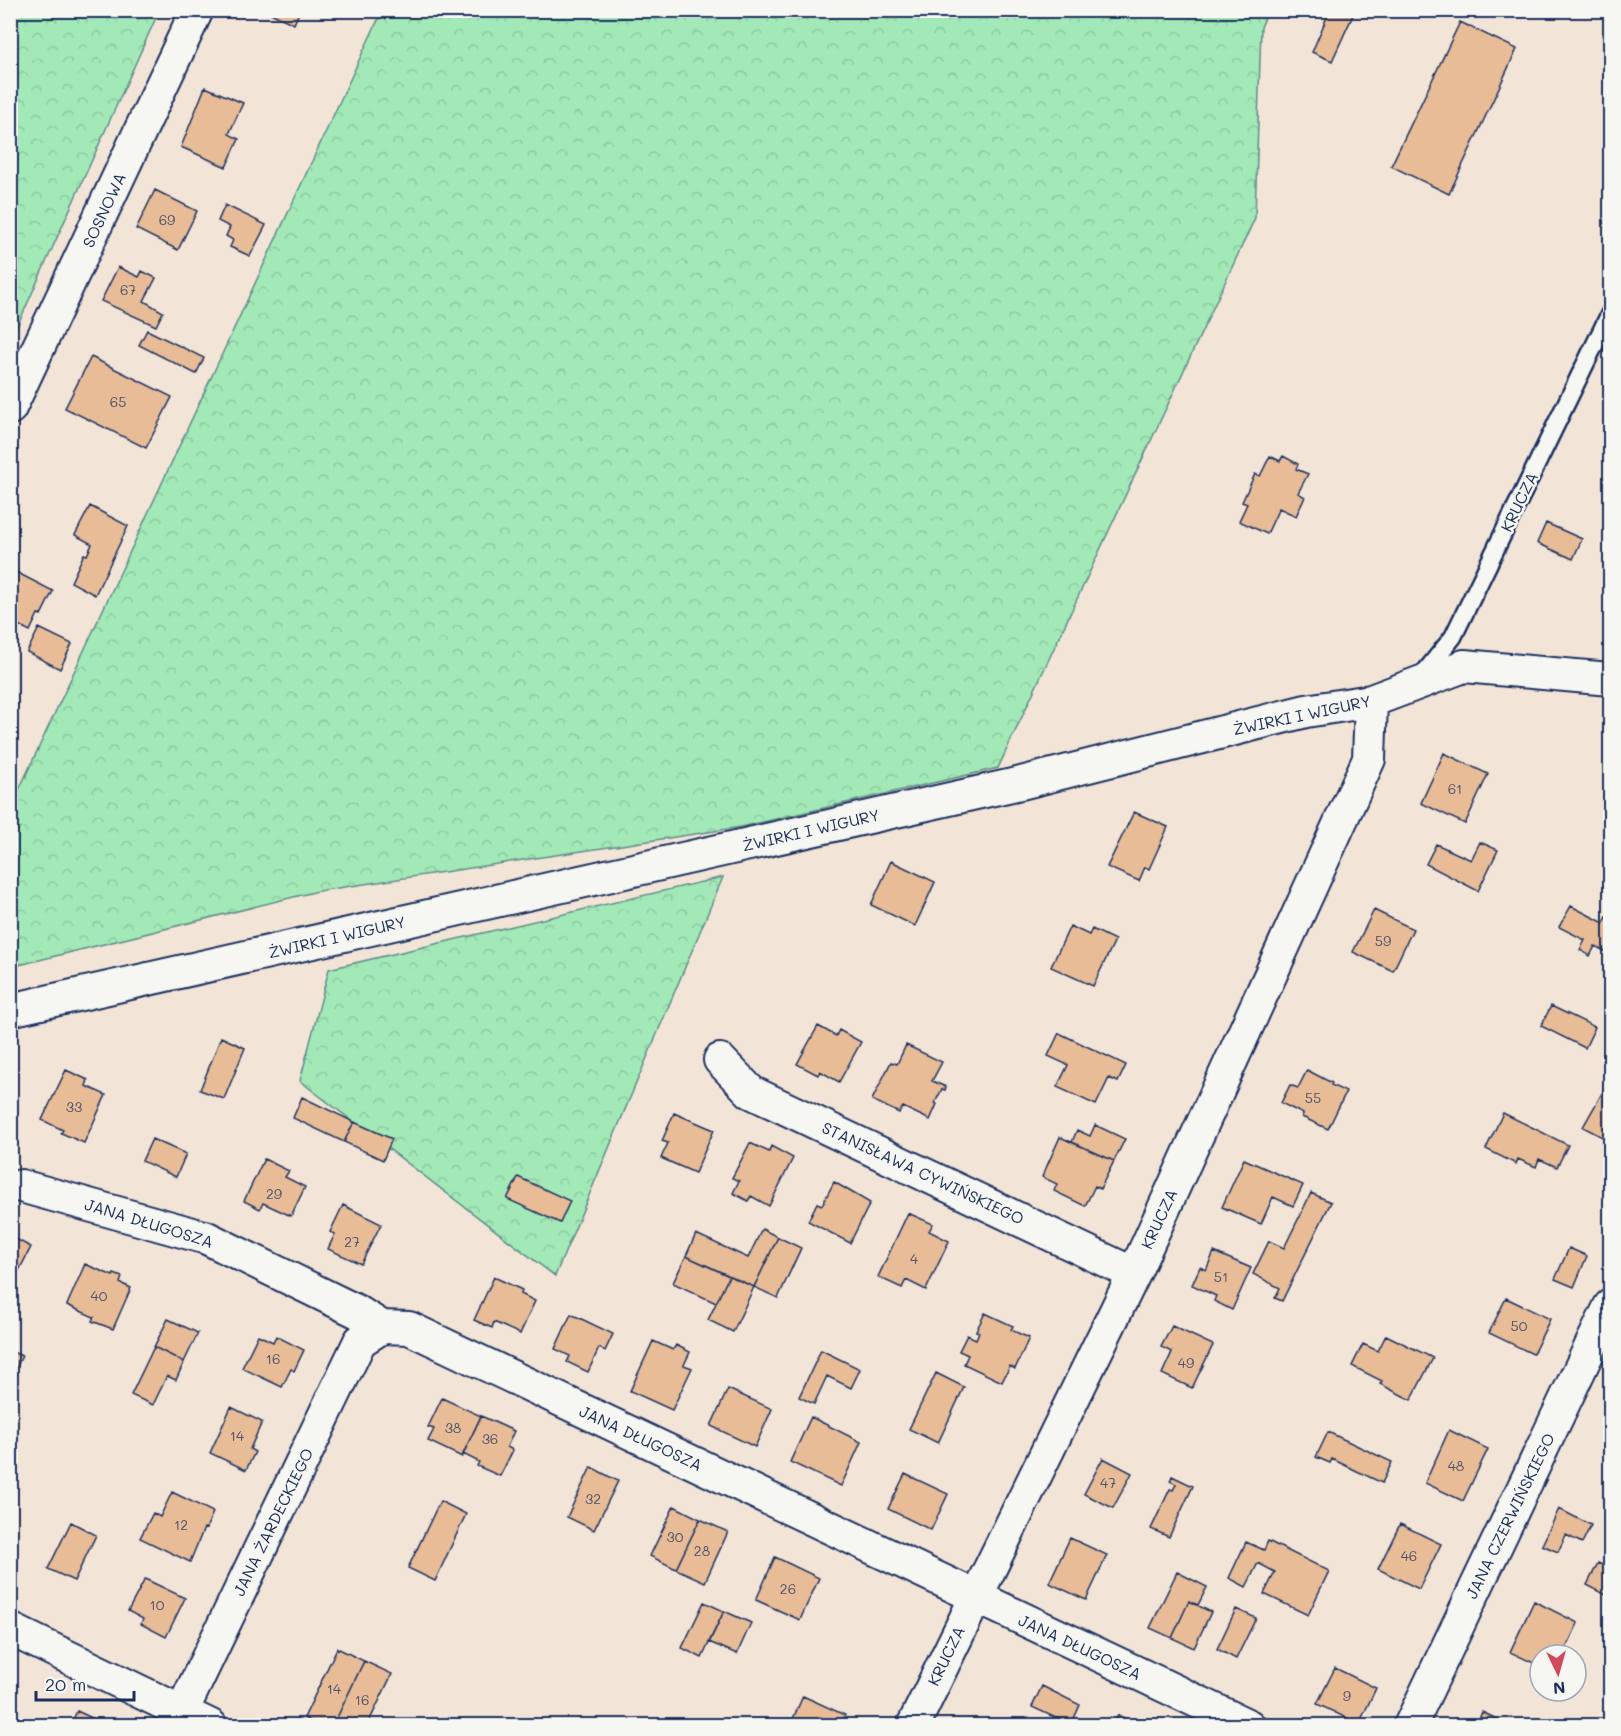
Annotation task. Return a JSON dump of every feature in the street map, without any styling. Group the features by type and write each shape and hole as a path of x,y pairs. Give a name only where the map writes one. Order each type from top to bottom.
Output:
{"street":[{"name":"SOSNOWA","path":"10,408 197,10"},
{"name":"ŻWIRKI I WIGURY","path":"10,1010 1021,783 1306,711 1371,701 1464,666 1611,679"},
{"name":"KRUCZA","path":"913,1725 1134,1274 1369,759 1371,701"},
{"name":"STANISŁAWA CYWIŃSKIEGO","path":"720,1060 751,1092 1134,1274"},
{"name":"JANA DŁUGOSZA","path":"21,1186 207,1238 358,1312 382,1327 410,1329 1249,1725"},
{"name":"JANA CZERWIŃSKIEGO","path":"1410,1725 1611,1306"},
{"name":"JANA ŻARDECKIEGO","path":"178,1719 360,1341 382,1327"},
{"path":"10,1629 178,1719 211,1725"}],"lane":[{"name":"KRUCZA","path":"1415,684 1453,637 1611,313"}],"green space":[{"path":"10,11 159,11 11,340"},
{"path":"382,11 1268,11 1261,27 1255,218 998,768 741,827 318,891 11,967 11,807"},
{"path":"723,877 555,1276 300,1081 329,969"}],"building":[{"path":"264,10 300,10 294,24"},
{"path":"1330,10 1342,10 1353,15 1332,61 1312,52"},
{"path":"1460,22 1517,49 1449,194 1391,166"},
{"path":"205,87 243,103 229,134 239,139 226,167 181,147"},
{"path":"155,190 197,211 178,250 136,229"},
{"path":"225,205 266,225 250,256 230,247 233,240 226,236 230,227 218,221"},
{"path":"118,267 139,277 142,271 156,278 144,301 163,312 156,326 101,301"},
{"path":"147,330 204,358 196,374 139,345"},
{"path":"91,357 172,397 146,448 65,408"},
{"path":"1270,456 1280,461 1283,456 1298,464 1296,469 1308,474 1298,493 1305,497 1296,516 1279,508 1267,534 1239,521 1247,504 1242,502 1255,474 1260,476"},
{"path":"90,506 128,526 95,595 71,582 84,554 87,555 92,544 75,535"},
{"path":"1546,523 1582,539 1573,559 1537,543"},
{"path":"10,569 53,591 30,631 10,621"},
{"path":"39,628 72,644 60,669 27,652"},
{"path":"1444,753 1488,774 1465,824 1421,803"},
{"path":"1134,812 1168,827 1149,869 1145,867 1139,881 1107,867"},
{"path":"1480,842 1498,850 1478,891 1426,864 1436,844 1471,860"},
{"path":"891,861 935,882 915,926 871,905"},
{"path":"1571,906 1604,923 1610,910 1610,954 1595,946 1590,956 1580,950 1585,940 1559,927"},
{"path":"1374,910 1413,929 1393,971 1353,952"},
{"path":"1070,926 1089,935 1092,929 1115,940 1093,986 1051,967"},
{"path":"1551,1006 1595,1027 1585,1048 1541,1026"},
{"path":"818,1026 836,1036 839,1030 861,1042 839,1082 820,1071 818,1075 797,1064"},
{"path":"1059,1033 1126,1065 1118,1082 1109,1078 1096,1105 1057,1087 1068,1065 1048,1056"},
{"path":"221,1037 245,1048 224,1099 200,1090"},
{"path":"906,1045 942,1062 932,1081 946,1087 945,1090 942,1089 935,1103 937,1104 930,1120 903,1107 899,1113 872,1100 891,1062 897,1064"},
{"path":"66,1070 88,1080 86,1086 106,1095 84,1143 61,1133 63,1130 42,1120"},
{"path":"1307,1070 1346,1092 1328,1129 1302,1117 1303,1114 1281,1103 1290,1085 1298,1088"},
{"path":"1610,1081 1610,1141 1583,1127"},
{"path":"302,1097 354,1122 344,1142 293,1118"},
{"path":"674,1113 714,1130 695,1173 661,1158 668,1143 662,1141"},
{"path":"1503,1113 1568,1145 1557,1167 1539,1159 1536,1167 1518,1159 1516,1164 1486,1149"},
{"path":"354,1122 392,1139 383,1160 344,1142"},
{"path":"1095,1125 1125,1139 1114,1161 1072,1142 1077,1130 1090,1136"},
{"path":"1060,1137 1114,1161 1100,1189 1095,1186 1085,1206 1054,1191 1057,1184 1042,1177"},
{"path":"152,1139 186,1154 176,1177 142,1161"},
{"path":"750,1143 769,1152 771,1146 793,1158 769,1206 751,1196 748,1201 733,1193 739,1181 732,1178"},
{"path":"264,1159 289,1171 285,1177 305,1187 291,1216 263,1203 260,1209 244,1201"},
{"path":"1244,1159 1303,1185 1293,1206 1273,1197 1261,1224 1222,1207"},
{"path":"518,1177 570,1201 560,1223 507,1199"},
{"path":"834,1182 870,1203 850,1243 808,1221 817,1203 822,1205"},
{"path":"1311,1193 1331,1202 1282,1301 1275,1298 1280,1288 1253,1274 1269,1241 1284,1248"},
{"path":"343,1205 381,1224 361,1264 328,1249 335,1234 330,1232"},
{"path":"908,1213 933,1224 929,1231 949,1241 926,1290 906,1280 902,1288 878,1277"},
{"path":"762,1229 778,1237 754,1287 686,1256 696,1234 748,1258"},
{"path":"10,1236 31,1247 10,1288"},
{"path":"778,1237 801,1248 778,1298 754,1287"},
{"path":"1569,1248 1587,1256 1574,1287 1555,1279"},
{"path":"1214,1252 1251,1268 1232,1310 1214,1301 1216,1296 1192,1285 1200,1267 1206,1270"},
{"path":"686,1256 729,1276 716,1303 673,1283"},
{"path":"85,1264 113,1276 114,1274 122,1277 120,1283 131,1288 113,1329 92,1321 94,1317 67,1305"},
{"path":"729,1276 754,1287 733,1332 708,1320"},
{"path":"494,1277 522,1290 521,1294 535,1301 520,1334 494,1322 492,1328 474,1320"},
{"path":"1506,1298 1550,1319 1533,1354 1489,1333"},
{"path":"985,1313 1013,1326 1011,1330 1029,1338 1015,1369 1010,1366 1002,1382 964,1364 968,1355 959,1351 967,1335 976,1339 979,1332 976,1331"},
{"path":"571,1314 613,1334 605,1351 599,1348 588,1372 567,1362 570,1356 555,1349"},
{"path":"168,1319 198,1333 184,1362 154,1347"},
{"path":"1172,1326 1213,1345 1192,1388 1162,1374 1172,1352 1161,1347"},
{"path":"258,1335 273,1342 276,1336 304,1350 294,1371 291,1369 282,1387 242,1368"},
{"path":"1386,1335 1433,1358 1411,1400 1380,1384 1382,1381 1352,1366 1363,1344 1378,1351"},
{"path":"653,1341 673,1350 676,1345 690,1352 684,1365 692,1368 672,1410 630,1391"},
{"path":"154,1347 184,1362 176,1380 167,1376 153,1405 131,1395"},
{"path":"821,1350 860,1369 851,1388 827,1376 814,1404 799,1397"},
{"path":"10,1351 22,1356 10,1380"},
{"path":"936,1373 964,1387 938,1443 909,1429"},
{"path":"728,1389 772,1409 755,1447 711,1426"},
{"path":"442,1398 481,1416 462,1457 428,1441 434,1429 428,1427"},
{"path":"231,1407 262,1422 250,1449 255,1452 246,1470 210,1453"},
{"path":"481,1416 514,1431 507,1447 513,1450 500,1476 477,1466 479,1462 463,1454"},
{"path":"811,1417 861,1442 841,1486 790,1462"},
{"path":"1449,1430 1488,1449 1463,1501 1425,1483"},
{"path":"1328,1432 1392,1462 1382,1483 1332,1459 1330,1463 1316,1457"},
{"path":"1103,1458 1132,1473 1113,1508 1084,1494"},
{"path":"591,1467 618,1481 594,1530 567,1517"},
{"path":"905,1474 948,1494 931,1530 888,1509"},
{"path":"1172,1476 1193,1486 1169,1537 1151,1529 1170,1489 1173,1490 1176,1484 1170,1481"},
{"path":"172,1492 213,1512 190,1562 140,1538 153,1513 160,1517"},
{"path":"440,1501 466,1514 435,1581 408,1568"},
{"path":"674,1506 700,1519 676,1569 650,1556"},
{"path":"1559,1509 1591,1525 1582,1543 1566,1535 1558,1552 1542,1545"},
{"path":"700,1519 728,1532 705,1582 676,1569"},
{"path":"71,1522 96,1535 74,1581 48,1569"},
{"path":"1400,1524 1441,1544 1419,1589 1378,1569"},
{"path":"1070,1538 1107,1555 1086,1600 1049,1583"},
{"path":"1268,1541 1329,1571 1308,1615 1264,1594 1275,1572 1258,1563 1246,1587 1229,1578 1246,1542 1264,1550"},
{"path":"775,1557 819,1578 800,1620 756,1600"},
{"path":"1598,1563 1610,1569 1610,1597 1587,1585"},
{"path":"1177,1572 1207,1587 1198,1605 1189,1601 1172,1638 1150,1628"},
{"path":"145,1579 185,1598 166,1637 141,1624 143,1619 128,1611"},
{"path":"1189,1601 1211,1612 1194,1648 1172,1638"},
{"path":"1534,1601 1578,1623 1569,1643 1528,1643 1528,1660 1510,1652"},
{"path":"704,1602 724,1611 702,1658 682,1648"},
{"path":"1236,1609 1256,1618 1236,1659 1217,1649"},
{"path":"724,1611 751,1623 737,1654 709,1642"},
{"path":"337,1648 364,1661 333,1726 321,1726 304,1718"},
{"path":"364,1661 392,1674 367,1726 333,1726"},
{"path":"1335,1668 1376,1688 1359,1724 1317,1704"},
{"path":"1042,1686 1080,1705 1071,1725 1032,1707"},
{"path":"803,1696 845,1715 840,1726 793,1726 795,1722 792,1721"},
{"path":"77,1711 109,1726 70,1726"},
{"path":"1482,1712 1512,1726 1476,1726"},
{"path":"1118,1715 1141,1726 1113,1726"}]}
